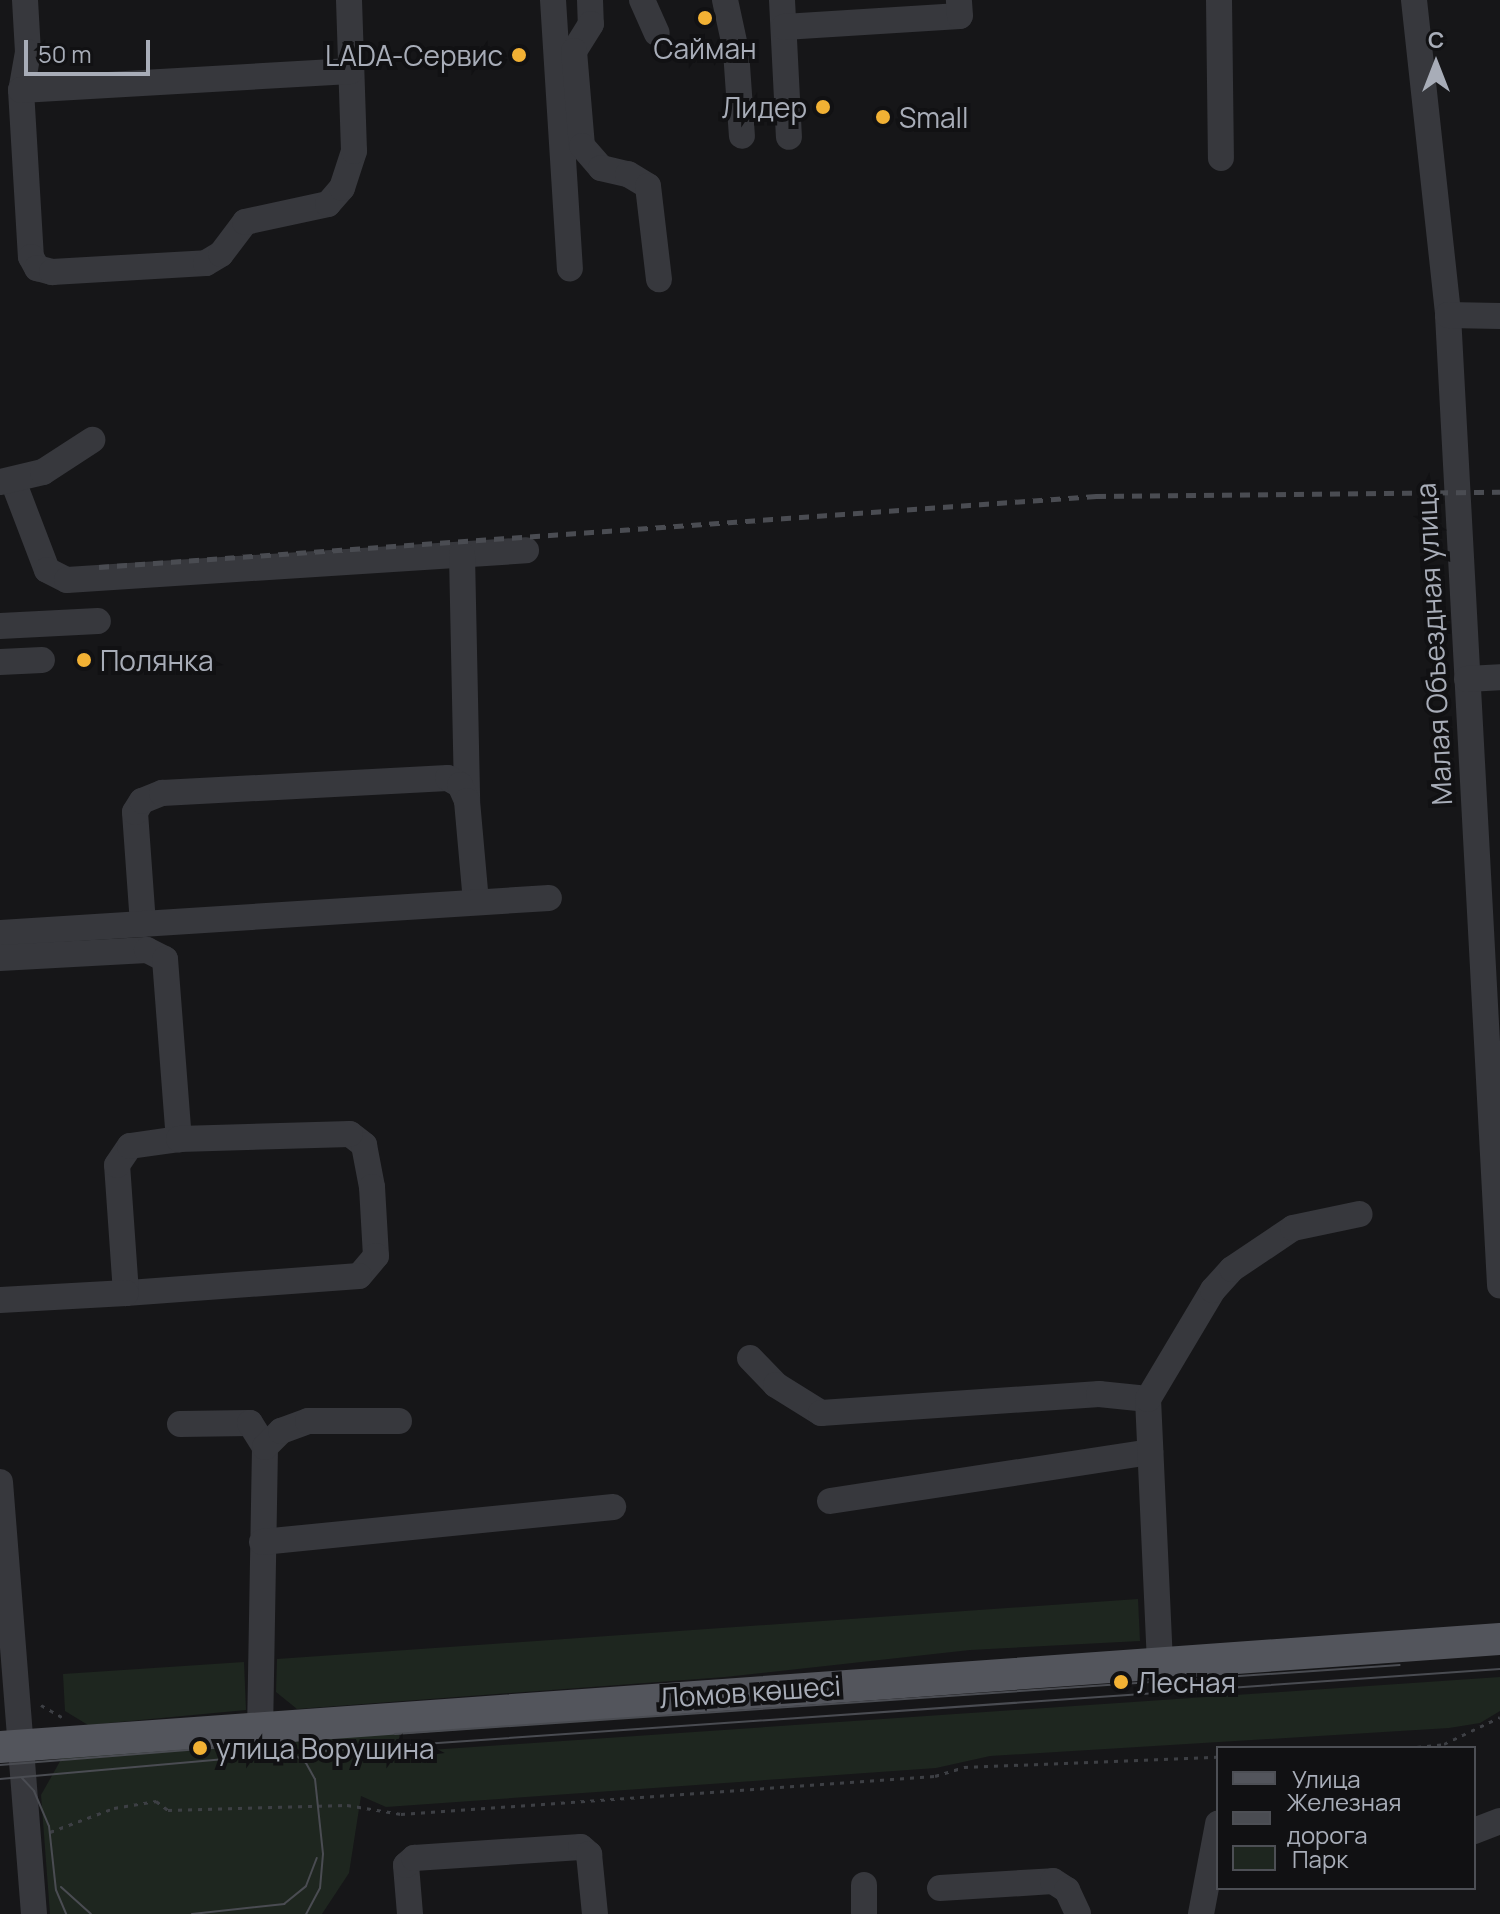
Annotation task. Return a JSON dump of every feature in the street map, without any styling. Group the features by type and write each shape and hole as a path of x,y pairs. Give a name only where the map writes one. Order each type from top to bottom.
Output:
{"main road":[{"name":"Ломов көшесі","path":"9,1746 260,1725 1500,1639"}],"street":[{"path":"25,0 28,63 21,90 31,257 37,268 52,272 206,263 221,254 234,232 263,214 307,212 328,204 342,188 354,151 349,0"},
{"path":"553,0 570,268"},
{"path":"590,0 591,24 574,51 582,146 601,168 628,174 648,186 659,279"},
{"path":"642,0 657,33"},
{"path":"725,0 736,51 742,136"},
{"path":"782,0 789,137"},
{"path":"784,27 960,16 959,0"},
{"path":"1219,0 1221,158"},
{"name":"Малая Объездная улица","path":"1414,0 1448,315 1500,1286"},
{"path":"21,90 350,71"},
{"path":"1448,315 1500,316"},
{"path":"92,440 43,472 6,482 47,570 67,580 526,550"},
{"path":"462,555 467,801 476,902"},
{"path":"0,626 98,621"},
{"path":"0,662 42,660"},
{"path":"1467,679 1500,677"},
{"path":"143,924 135,812 142,801 162,793 430,776 460,785 467,801"},
{"path":"0,933 549,898"},
{"path":"0,958 147,950 165,959 179,1139"},
{"path":"0,1300 346,1281 359,1276 376,1256 372,1187 359,1139 350,1134 179,1139 130,1146 120,1155 126,1293"},
{"path":"1160,1663 1148,1399 1213,1290 1232,1269 1293,1228 1360,1214"},
{"path":"750,1358 776,1385 821,1413 846,1415 1099,1394 1148,1399"},
{"path":"265,1447 281,1431 308,1421 399,1421"},
{"path":"180,1424 250,1423 265,1447 260,1725"},
{"path":"830,1501 1150,1452"},
{"path":"0,1482 9,1746 34,1914"},
{"path":"262,1542 613,1507"},
{"path":"1476,1830 1500,1821"},
{"path":"1201,1914 1216,1835"},
{"path":"410,1914 406,1865 414,1858 581,1847 589,1854 595,1914"},
{"path":"940,1888 1053,1881 1067,1890 1078,1914"},
{"path":"864,1885 864,1914"}],"path":[{"path":"36,1700 66,1718"},
{"path":"1426,1746 1444,1744 1500,1717"},
{"path":"42,1835 114,1808 156,1801 168,1810 347,1805 401,1814 935,1776 964,1767 1216,1757"}],"green space":[{"path":"1138,1599 1140,1641 970,1650 725,1677 297,1709 276,1692 277,1659"},
{"path":"244,1662 246,1710 88,1725 65,1711 63,1674"},
{"path":"1500,1677 1500,1711 1480,1723 1449,1728 990,1756 936,1768 386,1807 361,1796 349,1873 322,1914 50,1914 41,1795 63,1756 399,1724 400,1752"}],"tram line":[{"path":"395,1734 1400,1665"},
{"path":"0,1779 294,1753 1500,1669"},
{"path":"0,1765 287,1742"},
{"path":"288,1750 306,1763 315,1779 323,1854 320,1888 306,1914"},
{"path":"22,1778 34,1791 49,1826 56,1890 66,1914"},
{"path":"192,1914 284,1904 306,1886 317,1858"},
{"path":"61,1887 91,1914"}],"railway":[{"path":"99,567 1096,496 1500,492"}],"place":[{"name":"Сайман","path":"705,18"},
{"name":"LADA-Сервис","path":"519,55"},
{"name":"Лидер","path":"823,107"},
{"name":"Small","path":"883,117"},
{"name":"Полянка","path":"84,660"},
{"name":"Лесная","path":"1121,1682"},
{"name":"улица Ворушина","path":"200,1748"}]}
